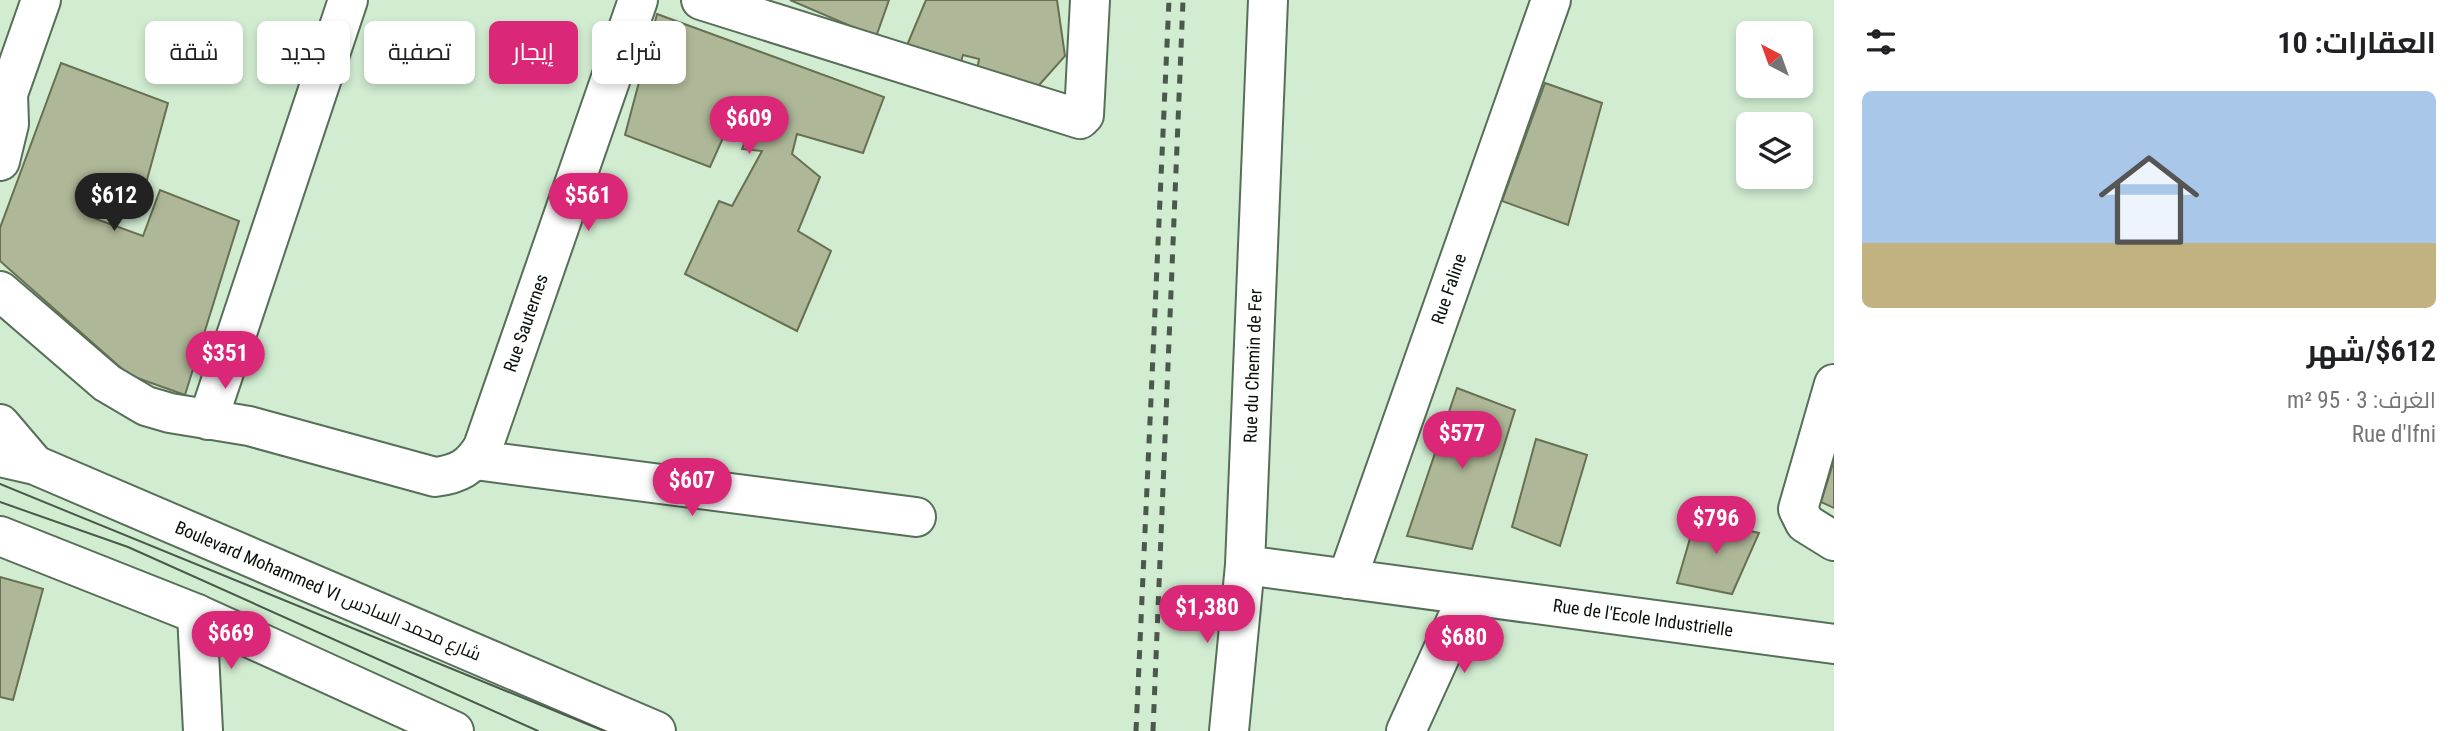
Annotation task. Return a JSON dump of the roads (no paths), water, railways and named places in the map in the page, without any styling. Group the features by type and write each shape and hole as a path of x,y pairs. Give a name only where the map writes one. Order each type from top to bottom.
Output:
{"street":[{"path":"0,161 9,124 4,99 41,0"},
{"path":"208,420 348,0"},
{"name":"Rue Sauternes","path":"479,453 638,0"},
{"path":"701,0 1080,119 1084,115 1090,0"},
{"name":"Rue du Chemin de Fer","path":"1229,731 1244,565 1268,0"},
{"name":"Rue Faline","path":"1347,579 1551,0"},
{"path":"0,291 123,394 158,410 249,426 435,477 462,471 479,453 916,517"},
{"path":"1834,384 1797,509 1805,523 1834,541"},
{"path":"0,424 18,461"},
{"name":"Boulevard Mohammed VI شارع محمد السادس","path":"18,461 656,731"},
{"path":"0,536 197,614 454,731"},
{"name":"Rue de l'Ecole Industrielle","path":"1244,565 1834,645"},
{"path":"1406,731 1468,594"},
{"path":"197,614 203,731"}],"tram line":[{"path":"0,484 604,731"},
{"path":"0,502 128,547 538,731"}],"railway":[{"path":"1136,731 1169,0"},
{"path":"1153,731 1183,0"}]}
